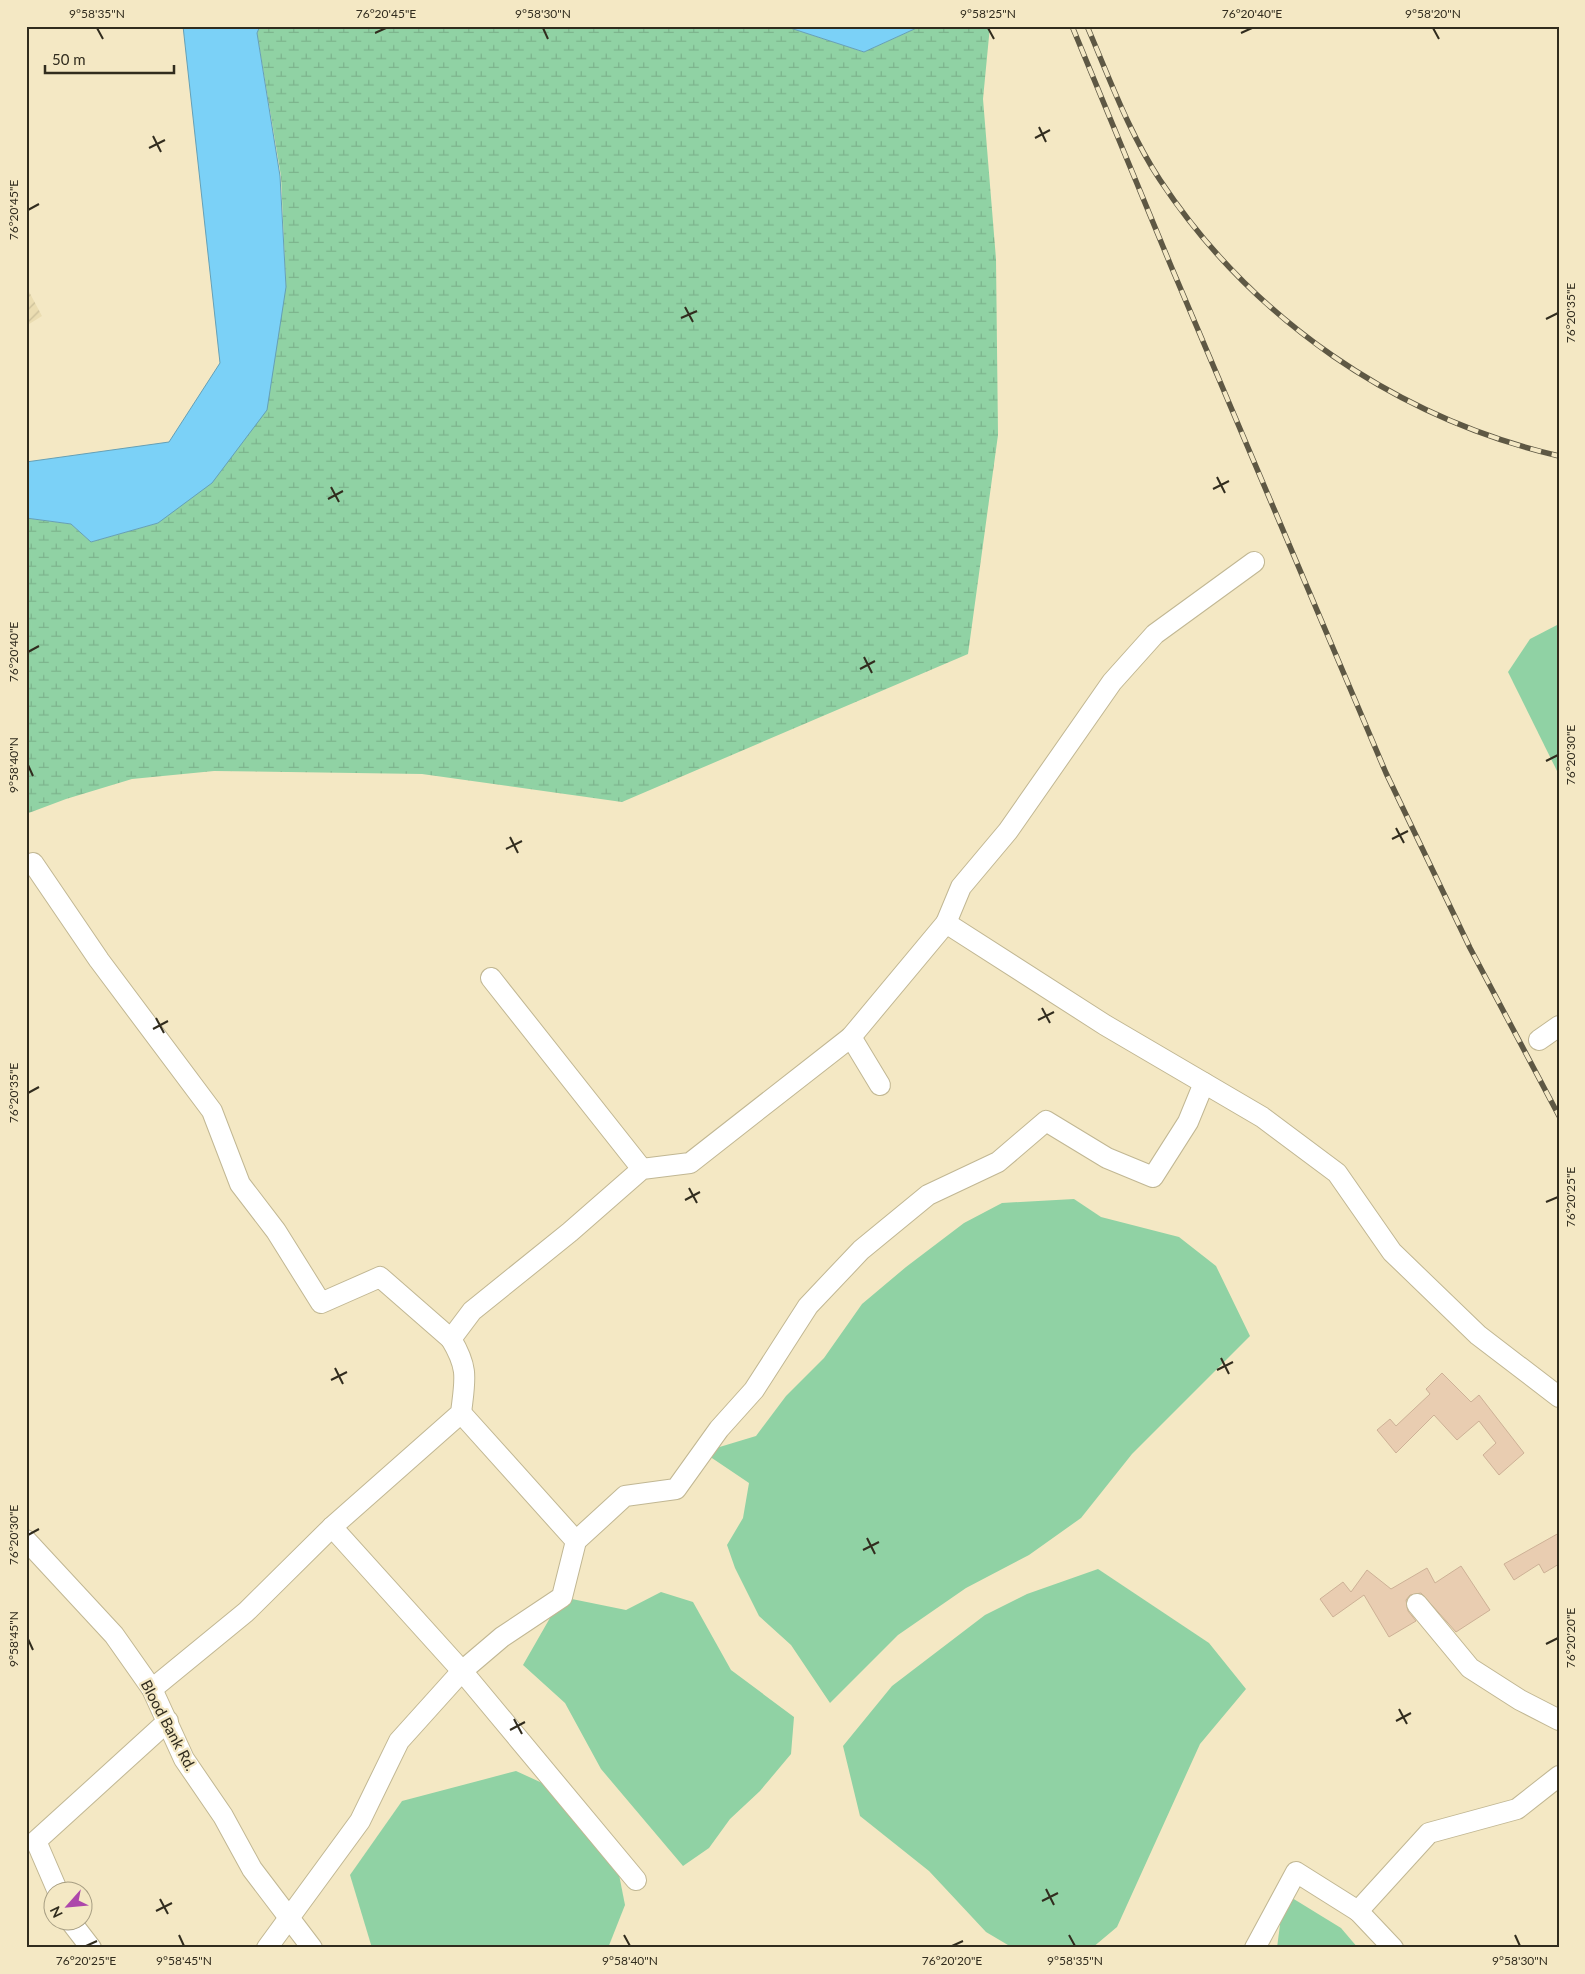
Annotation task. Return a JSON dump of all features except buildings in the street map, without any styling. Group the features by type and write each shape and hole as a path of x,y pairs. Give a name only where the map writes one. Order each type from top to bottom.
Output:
{"street":[{"path":"451,1339 472,1311 570,1232 642,1169 690,1163 768,1104 851,1036 946,923 961,887 1008,831 1112,682 1155,634 1254,562"},
{"path":"32,863 99,960 212,1111 240,1184 276,1231 321,1303 380,1277 451,1339 462,1358 466,1376 461,1413 332,1527 246,1612 152,1689"},
{"path":"946,923 1105,1025 1262,1117 1338,1173 1392,1252 1478,1335 1559,1397"},
{"path":"491,978 642,1169"},
{"path":"1539,1040 1559,1026"},
{"path":"851,1036 880,1085"},
{"path":"267,1948 360,1821 399,1742 462,1671 502,1638 562,1597 576,1541 625,1496 676,1489 719,1429 754,1390 808,1306 861,1250 928,1195 998,1162 1046,1121 1106,1158 1153,1177 1188,1122 1204,1083"},
{"path":"461,1413 576,1541"},
{"path":"332,1527 462,1671 636,1880"},
{"name":"Blood Bank Rd.","path":"26,1540 114,1635 152,1689 184,1759 223,1816 252,1869 312,1948"},
{"path":"1417,1604 1470,1668 1520,1700 1559,1720"},
{"path":"54,1882 36,1840 168,1721"},
{"path":"1358,1911 1429,1833 1517,1809 1559,1776"},
{"path":"1255,1948 1296,1872 1358,1911 1393,1948"},
{"path":"79,1932 91,1948"}],"shaded area":[{"path":"26,286 42,316 26,326"}],"green space":[{"path":"260,26 784,26 864,52 921,26 990,26 983,99 996,259 998,435 968,654 622,802 422,774 214,771 132,779 66,799 26,814 26,518 71,524 91,542 158,523 286,287 281,176 257,33"},
{"path":"1559,624 1559,775 1508,672 1530,639"},
{"path":"1074,1199 1101,1217 1179,1237 1216,1266 1250,1336 1132,1454 1081,1518 1029,1555 966,1588 898,1635 830,1703 791,1645 759,1616 735,1568 727,1545 743,1518 749,1483 703,1452 756,1436 786,1396 824,1358 862,1304 906,1267 964,1223 1002,1203"},
{"path":"1098,1569 1209,1643 1246,1689 1200,1744 1117,1927 1092,1948 1013,1948 986,1932 929,1871 860,1816 843,1746 892,1686 985,1615 1027,1594"},
{"path":"661,1592 693,1602 731,1670 794,1717 791,1754 760,1791 730,1819 709,1848 683,1866 601,1769 565,1703 523,1665 562,1597 626,1610"},
{"path":"516,1771 575,1798 612,1839 625,1905 608,1948 372,1948 350,1875 402,1801"},
{"path":"1284,1893 1341,1928 1358,1948 1277,1948"}],"water":[{"path":"183,26 260,26 257,33 280,176 286,287 267,410 212,483 158,523 91,542 71,524 26,518 26,462 169,442 220,363"},
{"path":"784,26 921,26 864,52"}],"railway":[{"path":"1072,26 1171,266 1386,773 1470,948 1559,1116"},
{"path":"1087,26 1129,124 1160,180 1197,230 1238,276 1284,318 1333,356 1385,389 1441,416 1499,439 1559,456"}]}
